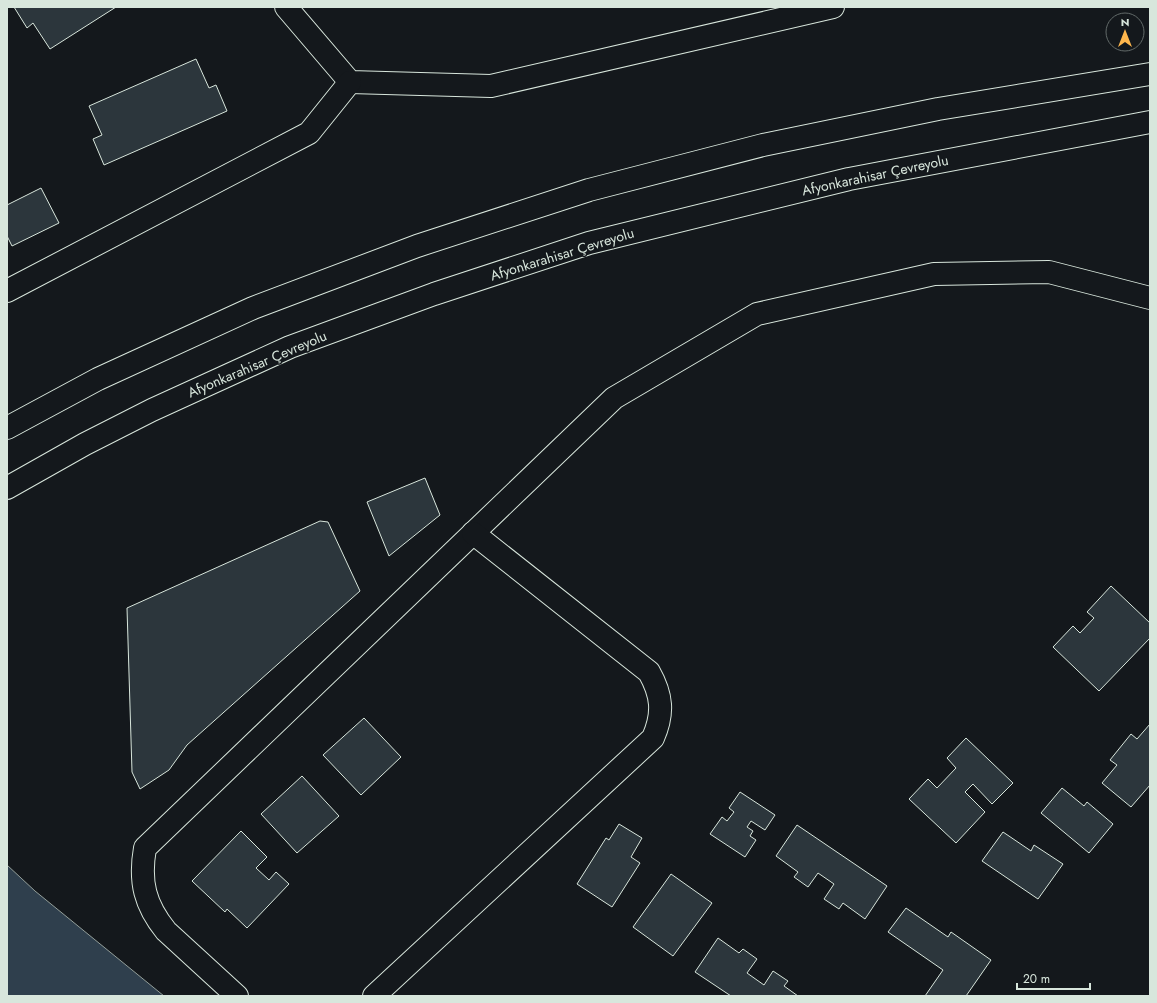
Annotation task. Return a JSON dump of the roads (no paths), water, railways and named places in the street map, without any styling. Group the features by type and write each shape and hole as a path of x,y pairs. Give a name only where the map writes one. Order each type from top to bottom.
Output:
{"main road":[{"path":"286,7 350,82 491,86 833,7"},
{"path":"7,428 98,379 253,308 417,246 589,190 763,145 938,108 1150,74"},
{"path":"7,291 309,133 350,82"},
{"name":"Afyonkarahisar Çevreyolu","path":"7,488 85,444 152,410 290,347 434,294 589,243 849,179 1150,122"},
{"path":"237,996 166,931 156,919 144,890 142,869 145,848 614,398 757,314 934,274 1049,272 1150,298"},
{"path":"374,996 653,738 658,728 660,717 659,694 649,672 474,533"}],"water":[{"path":"7,865 35,891 164,996 7,996"}]}
